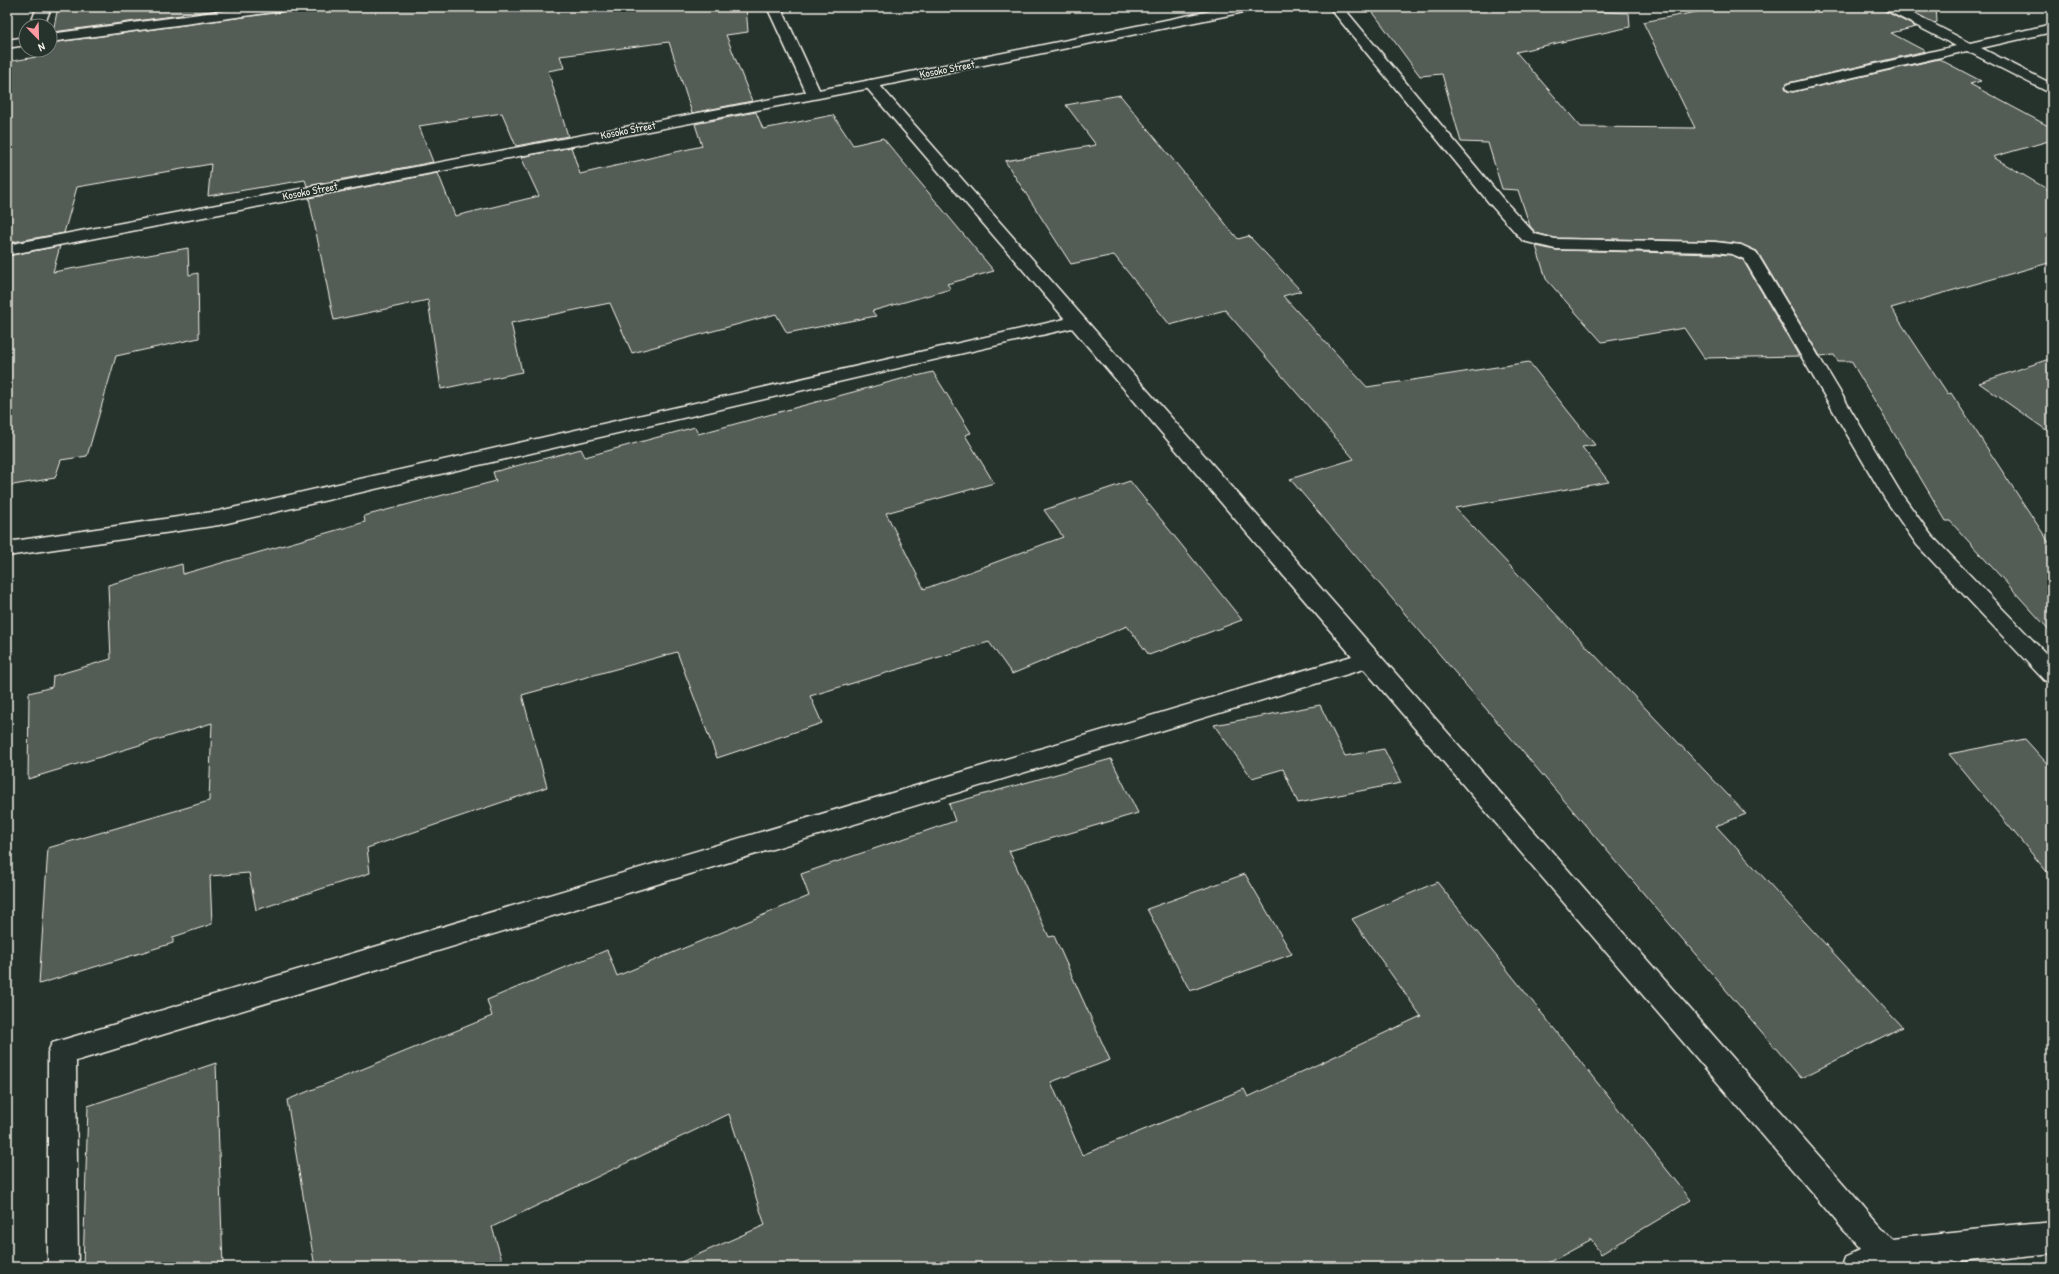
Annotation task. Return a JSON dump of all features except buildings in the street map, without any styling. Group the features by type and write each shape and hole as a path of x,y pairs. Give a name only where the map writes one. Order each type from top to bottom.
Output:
{"street":[{"path":"40,18 44,7"},
{"path":"58,37 281,7"},
{"path":"774,7 814,94"},
{"name":"Kosoko Street","path":"7,250 871,84 1249,7"},
{"path":"1336,7 1496,201 1529,238 1556,244 1715,247 1735,249 1750,256 1895,500 1924,540 2052,674"},
{"path":"1890,7 2052,90"},
{"path":"1793,86 2052,28"},
{"path":"7,44 18,42"},
{"path":"871,84 1075,322 1890,1260"},
{"path":"7,549 219,518 1075,322"},
{"path":"63,1267 62,1052 1369,659"},
{"path":"1856,1267 1890,1260 2052,1237"}]}
